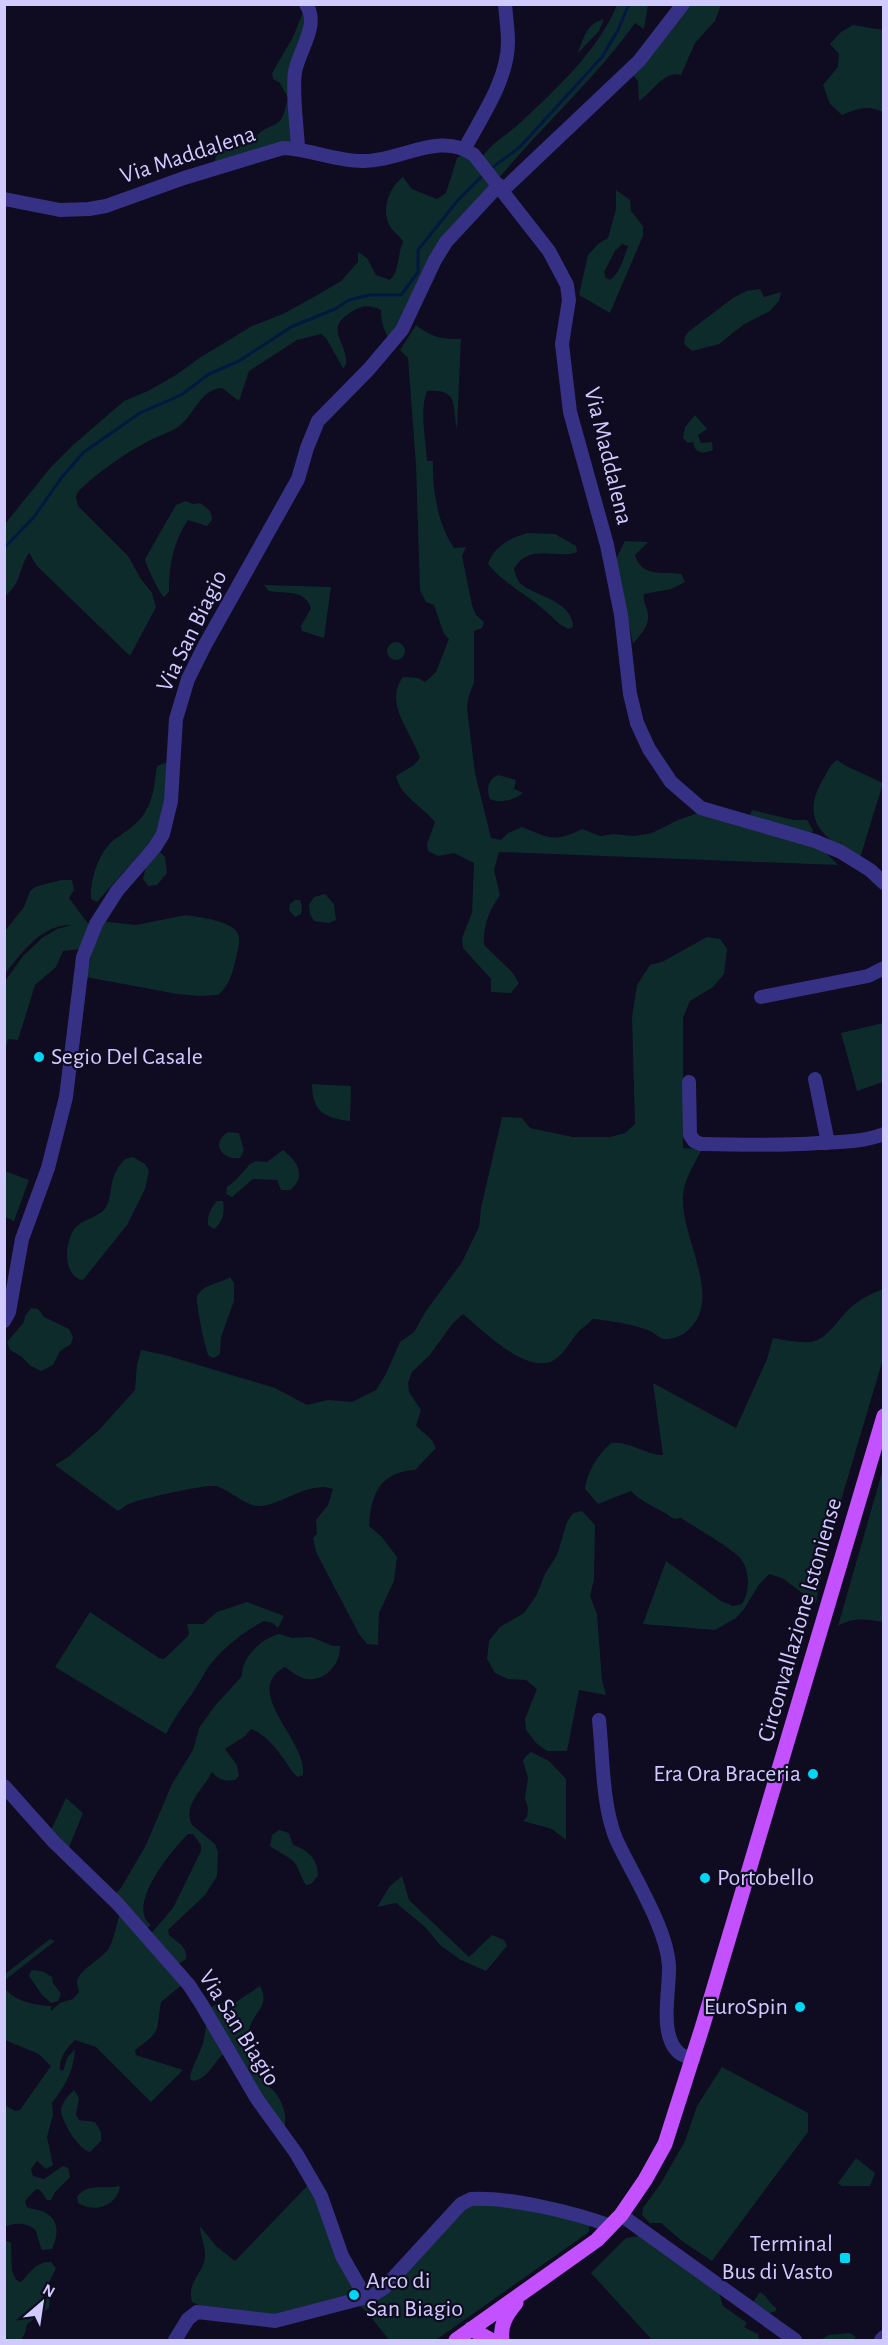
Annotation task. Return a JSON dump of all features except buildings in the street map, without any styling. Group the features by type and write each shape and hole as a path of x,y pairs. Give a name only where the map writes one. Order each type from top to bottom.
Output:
{"main road":[{"name":"Circonvallazione Istoniense","path":"456,2340 472,2335 597,2240 616,2221 645,2180 665,2144 693,2059 884,1416"},
{"path":"502,2340 501,2331 504,2318 531,2288"},
{"path":"472,2335 491,2340"}],"street":[{"path":"298,148 295,75 311,26 312,14 306,4"},
{"path":"465,148 494,93 506,63 508,42 505,4"},
{"name":"Via San Biagio","path":"4,1321 9,1312 22,1239 48,1168 66,1097 83,957 96,924 106,908 163,834 169,818 171,801 176,719 188,679 298,479 318,421 369,369 402,330 446,242 500,185 639,61 683,4"},
{"name":"Via Maddalena","path":"4,199 60,210 90,209 106,206 283,148 298,148 362,161 379,160 443,144 465,148 500,185 549,251 567,285 569,300 562,344 570,412 607,545 621,615 630,694 637,723 649,749 671,782 701,808 822,844 870,870 884,883"},
{"path":"761,997 868,976 884,968"},
{"path":"815,1079 828,1143"},
{"path":"689,1082 690,1135 694,1141 701,1144 780,1146 870,1139 884,1134"},
{"path":"599,1720 607,1796 616,1837 665,1945 669,1965 666,2009 672,2042 677,2051 693,2059"},
{"name":"Via San Biagio","path":"4,1786 54,1842 117,1903 200,2001 257,2099 296,2153 321,2196 342,2256 366,2298"},
{"path":"175,2340 188,2319 196,2312 276,2321 366,2298 384,2288 461,2204 471,2199 547,2208 591,2219 616,2221 795,2340"},
{"path":"881,2340 884,2337"}],"green space":[{"path":"617,5 648,5 644,29 635,23 620,44 500,177 482,157 490,147 562,83 599,38"},
{"path":"690,5 721,5 715,21 695,43 681,75 675,74 664,79 639,101 638,81 633,75"},
{"path":"304,10 296,144 211,167 221,148 254,140 260,132 276,124 282,118 288,98 280,83 273,79 272,73 293,37"},
{"path":"604,19 599,31 577,54 589,28"},
{"path":"853,25 883,30 883,112 863,108 842,115 830,104 823,85 838,67 839,54 830,44 841,32"},
{"path":"462,155 480,170 492,190 455,228 392,342 384,327 381,310 367,306 357,309 339,324 339,336 346,357 346,365 343,368 326,338 321,334 297,340 249,371 239,401 222,388 208,393 178,427 128,453 77,493 78,506 128,556 152,593 156,607 130,656 37,566 29,553 17,581 5,596 5,524 50,468 73,445 124,401 176,375 252,326 283,314 341,281 358,262 358,252 367,258 376,275 390,280 395,272 403,242 391,228 386,215 387,201 393,187 403,177 412,189 437,199 446,193 457,158"},
{"path":"616,190 630,200 631,211 643,226 643,236 610,313 579,295 588,255 598,244 608,238 616,209","holes":["622,244 628,246 616,273 610,280 606,278 604,272 615,251"]},
{"path":"760,289 764,297 781,292 779,301 770,311 743,325 719,344 692,351 684,344 688,332 733,298 746,291"},
{"path":"416,325 437,336 461,339 457,429 452,400 444,392 437,391 427,391 423,407 424,425 427,461 433,461 435,495 440,518 454,548 466,547 462,556 472,605 476,615 484,622 482,628 474,631 474,682 467,709 475,773 491,838 501,840 508,833 522,827 552,837 565,836 582,829 600,836 613,834 634,836 652,833 698,813 816,843 838,865 499,852 494,870 500,895 487,918 484,945 512,972 519,983 511,993 491,992 491,979 463,948 462,938 472,913 474,863 454,853 438,856 428,851 427,844 435,822 407,795 396,776 414,765 420,758 397,708 398,687 403,677 418,678 425,682 436,672 449,639 444,634 434,605 426,602 420,590 416,465 408,358 400,350"},
{"path":"695,415 707,429 698,435 701,443 712,442 713,450 700,452 693,442 688,443 683,438 685,427"},
{"path":"186,501 203,505 210,512 212,520 207,526 188,520 183,528 175,546 171,564 169,592 164,597 153,580 145,559 176,505"},
{"path":"528,533 555,534 576,546 577,552 570,554 544,553 527,556 514,569 519,582 525,587 559,604 566,610 573,627 569,629 558,623 536,603 508,583 488,564 490,558 503,544"},
{"path":"625,541 648,542 635,555 642,567 654,572 681,574 685,582 671,589 644,594 648,622 633,644 616,559"},
{"path":"264,585 331,587 324,638 302,631 301,626 311,608 304,598 294,594 269,591"},
{"path":"396,642 402,645 405,651 402,657 396,660 390,657 387,651 390,645"},
{"path":"837,760 883,783 860,858 828,838 815,820 813,809 815,797 828,770"},
{"path":"170,761 162,821 154,838 97,902 91,899 94,874 104,851 109,844 142,817 152,797 157,766"},
{"path":"498,775 516,780 514,789 523,793 507,800 490,799 489,785"},
{"path":"752,810 794,820 807,820 813,830 811,834 749,817"},
{"path":"160,852 165,857 167,873 157,885 148,886 143,879 146,866"},
{"path":"61,880 72,880 74,890 69,898 89,925 81,949 63,951 56,967 35,985 18,1040 8,1039 5,1051 5,981 23,956 42,938 57,929 72,925 51,929 33,941 5,974 5,931 24,907 30,891 35,887"},
{"path":"325,894 334,904 336,920 329,923 314,921 310,914 309,905 314,897"},
{"path":"295,900 300,900 302,906 301,914 295,917 289,910 290,904"},
{"path":"186,915 223,923 238,934 238,948 232,972 227,984 218,995 177,994 86,977 100,921 136,925"},
{"path":"707,937 720,939 727,949 724,974 713,987 690,1001 683,1018 683,1148 702,1149 687,1178 683,1196 684,1212 702,1286 702,1303 697,1319 684,1333 664,1339 635,1326 593,1319 579,1331 555,1360 539,1363 516,1355 492,1339 463,1314 453,1323 429,1356 412,1372 408,1383 409,1392 421,1410 416,1426 432,1440 436,1448 415,1470 393,1475 386,1480 375,1495 372,1504 369,1526 381,1536 397,1557 394,1581 379,1613 378,1645 367,1644 359,1634 316,1552 313,1538 317,1534 316,1520 328,1505 333,1489 315,1488 270,1504 256,1506 221,1488 210,1486 146,1499 118,1511 55,1465 68,1457 99,1430 135,1390 137,1364 141,1350 275,1388 307,1405 328,1400 352,1402 376,1390 400,1342 414,1332 426,1311 462,1262 479,1227 481,1208 502,1117 522,1118 530,1128 573,1137 610,1137 625,1133 635,1124 632,1017 637,985 650,965 662,962"},
{"path":"883,1023 883,1082 857,1091 841,1033"},
{"path":"312,1084 351,1086 350,1121 334,1118 322,1112 314,1101"},
{"path":"228,1132 239,1133 244,1150 240,1158 228,1157 220,1150 220,1141"},
{"path":"283,1150 293,1159 298,1169 298,1180 290,1190 281,1190 277,1180 253,1179 232,1197 226,1194 227,1187 250,1164 256,1161 267,1162"},
{"path":"133,1157 145,1164 149,1171 145,1189 127,1225 83,1280 76,1277 68,1266 67,1258 71,1234 78,1225 100,1213 106,1207 116,1171 125,1159"},
{"path":"5,1171 29,1180 14,1221 5,1217"},
{"path":"217,1201 223,1201 223,1213 219,1224 214,1229 208,1225 208,1218"},
{"path":"230,1277 234,1283 234,1301 221,1337 220,1354 214,1358 209,1356 205,1345 197,1296 203,1289"},
{"path":"883,1289 883,1359 826,1551 816,1603 782,1578 769,1574 736,1618 715,1630 643,1624 666,1561 721,1601 733,1606 742,1604 745,1599 748,1582 746,1569 736,1554 681,1518 674,1519 646,1503 631,1491 598,1504 585,1489 588,1476 598,1458 611,1443 625,1444 663,1455 653,1383 736,1428 767,1359 773,1338 801,1342 817,1340 828,1333 854,1305"},
{"path":"31,1308 38,1309 44,1317 69,1329 73,1337 71,1344 60,1351 53,1365 41,1371 10,1350 7,1342 24,1322"},
{"path":"883,1469 883,1622 854,1620 838,1626"},
{"path":"582,1511 595,1525 594,1580 590,1596 597,1614 602,1680 606,1695 579,1690 567,1751 547,1751 536,1743 526,1730 525,1719 537,1689 526,1680 508,1679 495,1673 487,1659 489,1641 500,1627 524,1613 536,1596 545,1574 557,1555 567,1522 573,1513"},
{"path":"247,1602 284,1616 278,1628 273,1623 264,1621 227,1646 209,1666 166,1734 55,1667 90,1612 159,1658 164,1659 188,1636 187,1624 203,1624 217,1612"},
{"path":"280,1634 292,1638 311,1637 333,1646 340,1646 335,1665 320,1678 307,1679 285,1667 273,1677 270,1689 272,1703 296,1747 302,1762 303,1775 298,1777 294,1774 270,1742 251,1729 245,1736 225,1749 237,1765 239,1776 235,1780 225,1780 212,1772 195,1797 190,1810 192,1825 215,1844 218,1852 217,1876 205,1895 168,1930 169,1935 181,1945 186,1955 186,1959 180,1963 169,1960 149,1936 173,1908 201,1851 201,1845 193,1834 188,1834 162,1865 147,1892 144,1916 151,1925 145,1930 115,1894 121,1888 146,1845 172,1784 193,1750 199,1728 214,1707 242,1676 245,1662 254,1649 267,1639"},
{"path":"531,1752 549,1761 566,1779 566,1840 552,1829 523,1821 527,1817 528,1808 525,1798 528,1778 523,1761"},
{"path":"66,1798 83,1813 67,1852 50,1832"},
{"path":"279,1830 289,1833 293,1845 308,1853 314,1860 318,1876 311,1884 306,1885 295,1863 270,1846 272,1835"},
{"path":"402,1876 409,1900 469,1957 492,1935 504,1940 507,1946 486,1971 461,1960 440,1945 425,1927 396,1903 377,1907 390,1886"},
{"path":"121,1910 183,1984 161,2002 158,2026 154,2034 135,2050 136,2055 183,2070 151,2102 96,2047 75,2040 66,2050 62,2057 60,2070 63,2071 67,2058 75,2049 73,2064 65,2084 52,2103 53,2115 47,2137 53,2165 46,2169 37,2161 31,2169 33,2176 44,2179 63,2166 68,2168 70,2177 55,2192 51,2200 47,2200 40,2190 36,2189 25,2201 27,2207 46,2213 56,2224 56,2239 52,2249 42,2250 36,2231 30,2226 12,2224 5,2227 5,2105 15,2111 20,2110 51,2066 39,2054 5,2040 4,1987 7,1992 18,1999 51,2006 51,2011 60,2003 73,1999 79,1992 77,1983 81,1973 109,1948"},
{"path":"50,1939 55,1941 5,1980 5,1974"},
{"path":"34,1970 52,1977 53,1983 61,1994 58,2001 51,2003 42,1995 29,1976"},
{"path":"260,1986 263,1994 262,2005 250,2026 249,2039 260,2076 282,2104 285,2114 284,2130 227,2056 222,2055 203,2077 194,2081 190,2079 203,2044 209,2009 216,2004 236,2002"},
{"path":"722,2067 808,2113 808,2132 712,2261 682,2241 661,2223 650,2223 642,2215 643,2208 661,2183 685,2141 697,2106"},
{"path":"74,2090 79,2098 76,2115 79,2120 95,2122 101,2132 101,2141 90,2152 76,2141 62,2115 63,2104"},
{"path":"856,2158 875,2173 870,2186 842,2186 838,2183"},
{"path":"311,2182 353,2288 350,2296 272,2318 201,2306 192,2302 191,2289 205,2258 200,2226 216,2246 235,2261"},
{"path":"119,2186 117,2195 109,2204 91,2208 78,2203 77,2197 81,2192 96,2187"},
{"path":"471,2203 520,2208 589,2223 589,2232 436,2340 389,2340 367,2312 356,2303 381,2296"},
{"path":"639,2236 719,2293 723,2306 747,2323 744,2327 758,2334 759,2340 652,2340 591,2273 626,2238"},
{"path":"5,2240 11,2243 12,2271 16,2280 21,2282 41,2263 51,2262 56,2268 46,2289 50,2297 49,2308 27,2324 21,2340 5,2340"},
{"path":"760,2292 776,2308 776,2311 766,2314 753,2302"},
{"path":"850,2333 856,2337 853,2340 821,2340 828,2335"}],"waterway":[{"path":"489,170 520,147 602,57 618,30 629,4"},
{"path":"4,548 34,517 62,477 84,452 140,413 181,395 209,374 239,361 291,327 335,309 349,300 369,295 401,295 418,272 418,250 458,200 484,174"}],"place":[{"name":"Segio Del Casale","path":"39,1057"},
{"name":"Era Ora Braceria","path":"813,1774"},
{"name":"Portobello","path":"705,1878"},
{"name":"EuroSpin","path":"800,2007"},
{"name":"Terminal Bus di Vasto","path":"845,2258"},
{"name":"Arco di San Biagio","path":"354,2295"}]}
